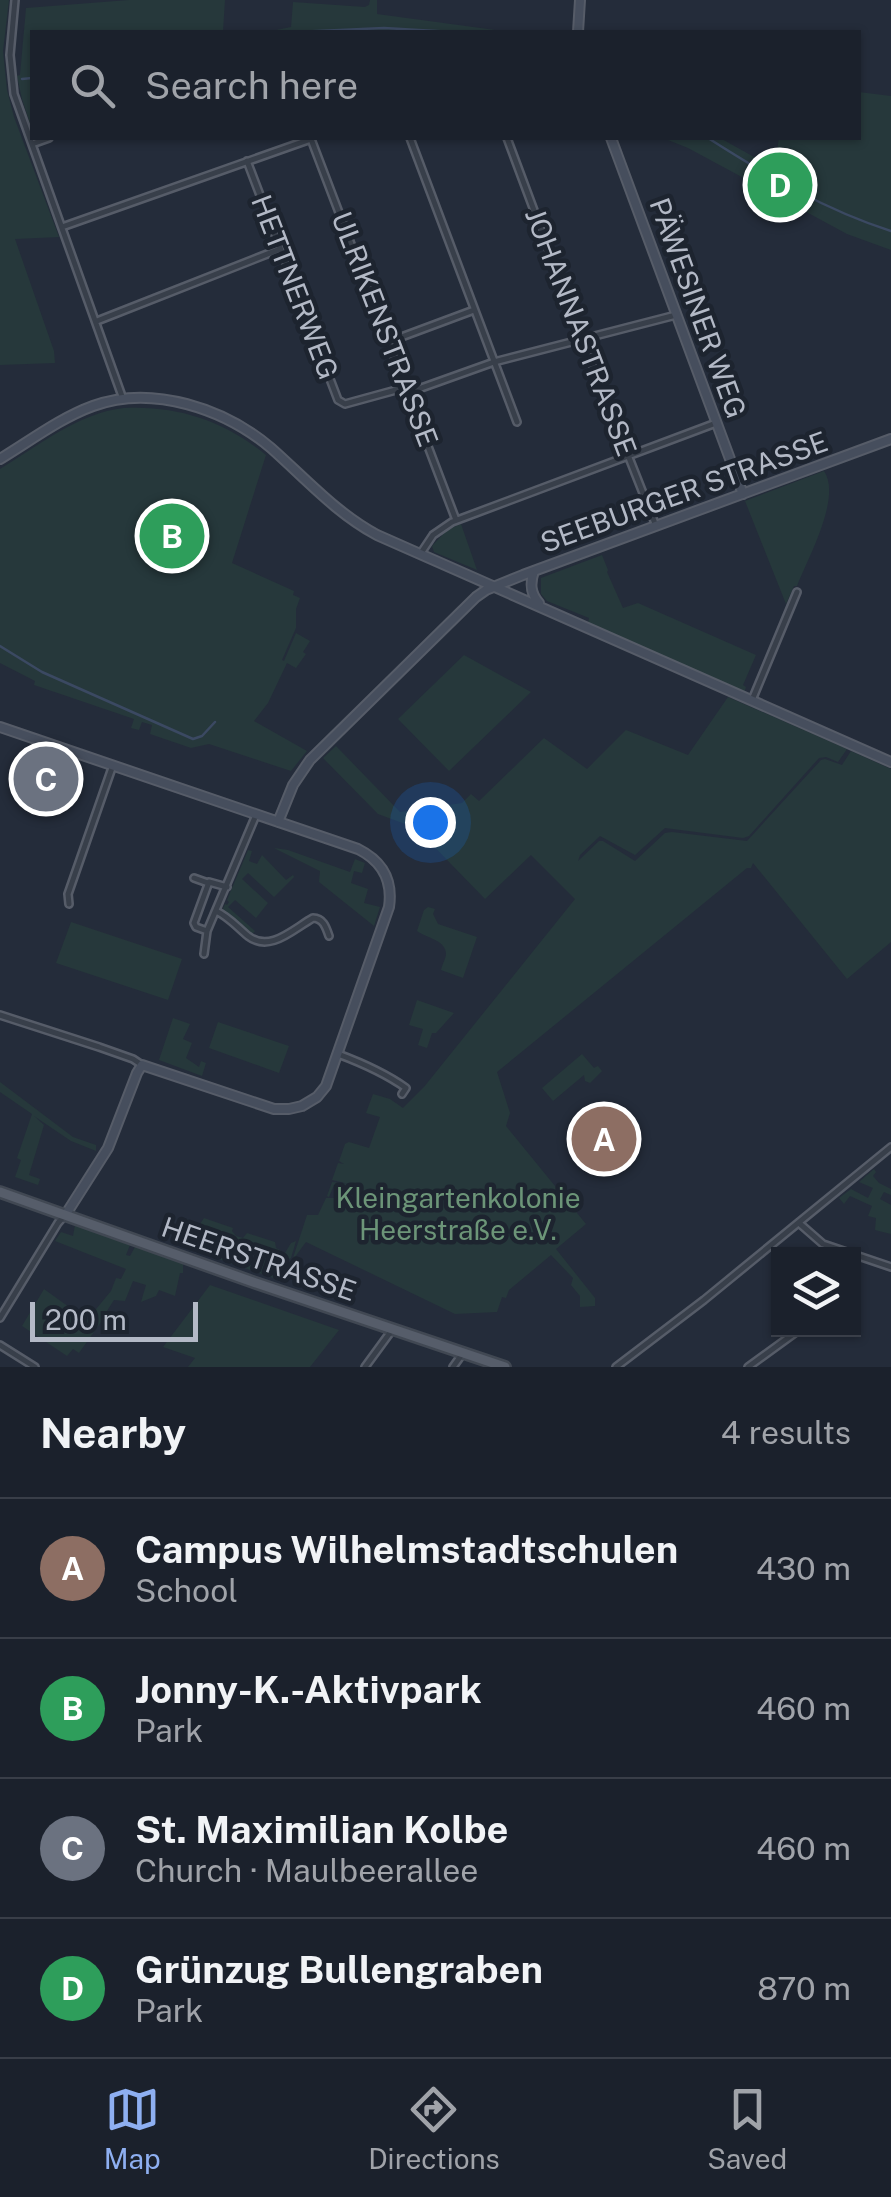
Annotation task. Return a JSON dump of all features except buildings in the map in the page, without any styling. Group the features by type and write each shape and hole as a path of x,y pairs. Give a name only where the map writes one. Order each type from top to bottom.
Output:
{"main road":[{"name":"HEERSTRASSE","path":"0,1192 504,1367"}],"street":[{"path":"16,0 11,76 30,138"},
{"path":"578,30 580,0"},
{"path":"31,140 123,399"},
{"path":"32,144 43,140"},
{"path":"62,226 308,140"},
{"name":"ULRIKENSTRASSE","path":"311,140 456,520"},
{"path":"411,140 516,422"},
{"name":"JOHANNASTRASSE","path":"508,140 656,526"},
{"name":"PÄWESINER WEG","path":"612,140 743,494"},
{"name":"HETTNERWEG","path":"247,161 338,400 345,404 408,390"},
{"path":"97,321 280,250"},
{"path":"388,342 474,310"},
{"path":"408,390 494,362 676,315"},
{"path":"0,459 80,412 123,399 174,402 228,419 258,438 345,516 378,535 891,762"},
{"path":"421,554 433,534 444,525 716,423"},
{"name":"SEEBURGER STRASSE","path":"278,822 292,785 315,755 476,597 534,571 891,439"},
{"path":"534,571 532,592 542,606"},
{"path":"752,700 797,592"},
{"path":"0,726 363,851 380,865 389,882 389,906 330,1078 317,1097 302,1106 270,1108 0,1015"},
{"path":"69,904 68,894 112,766"},
{"path":"204,954 207,931 256,814"},
{"path":"194,878 227,887"},
{"path":"207,931 194,923 208,883"},
{"path":"216,911 261,943 276,941 313,918 323,922 328,936"},
{"path":"338,1054 396,1081 406,1088 402,1094"},
{"path":"0,1318 108,1148 142,1065"},
{"path":"616,1367 891,1147"},
{"path":"799,1222 822,1244 891,1267"},
{"path":"364,1367 392,1330"},
{"path":"748,1367 790,1337"},
{"path":"0,1345 36,1367"},
{"path":"452,1367 463,1353"}],"green space":[{"path":"0,0 9,0 3,51 7,90 59,237 15,239 55,363 0,365"},
{"path":"129,0 225,0 223,30 30,30 30,123 17,76 26,8"},
{"path":"370,0 377,0 377,14 495,30 276,30 291,27 293,2 369,5"},
{"path":"861,92 891,96 891,250 847,234 668,140 724,140 774,168 779,140 861,140"},
{"path":"124,408 163,409 200,418 234,433 266,455 232,563 294,591 293,595 300,598 296,628 282,660 296,633 310,641 303,652 306,654 296,668 287,663 268,703 254,721 307,751 291,771 209,744 191,748 150,734 152,725 142,722 139,730 131,728 134,719 34,685 35,681 0,663 0,469 75,423"},
{"path":"824,471 829,496 826,511 786,604 745,501"},
{"path":"461,524 477,570 434,552 432,546 447,530"},
{"path":"602,555 623,608 638,603 756,655 743,685 744,693 588,624 589,618 547,601 541,594 541,578"},
{"path":"464,655 531,692 449,771 398,719"},
{"name":"Kleingartenkolonie Heerstraße e.V.","path":"728,697 847,749 838,762 819,758 749,836 665,828 635,855 600,836 578,861 603,841 635,861 665,833 672,832 747,841 821,760 842,765 851,751 891,769 891,942 847,979 753,863 497,1072 510,1113 506,1126 586,1224 556,1249 595,1298 595,1306 580,1307 580,1296 571,1285 573,1278 551,1255 509,1290 506,1298 502,1297 497,1312 455,1314 306,1242 292,1261 307,1215 318,1215 326,1198 335,1198 338,1187 334,1185 327,1196 332,1182 349,1184 332,1180 338,1163 344,1164 339,1161 345,1144 369,1148 380,1117 366,1113 373,1094 403,1108 575,899 531,855 485,899 416,828 378,814 323,758 336,746 400,812 462,803 471,794 479,801 544,738 587,769 626,730 688,755"},
{"path":"274,848 350,872 355,859 365,863 362,873 354,871 351,883 368,889 364,903 380,907 374,926 319,882 320,871"},
{"path":"248,850 252,851 249,861 257,864 262,855 286,880 294,877 274,897 248,873 242,879 268,903 256,918 235,900 228,907 255,931 251,935 222,911"},
{"path":"428,907 435,909 438,924 477,937 463,978 441,970 446,955 443,946 417,931"},
{"path":"71,922 182,959 168,1000 56,963"},
{"path":"417,1000 454,1013 432,1033 427,1048 418,1045 423,1029 409,1025"},
{"path":"173,1018 190,1024 183,1039 192,1043 186,1058 199,1067 201,1061 206,1063 202,1076 159,1060"},
{"path":"218,1022 289,1046 279,1073 209,1048"},
{"path":"582,1054 602,1071 590,1083 584,1075 553,1101 542,1088"},
{"path":"0,1082 73,1137 96,1145 96,1151 71,1141 34,1116 44,1125 29,1175 40,1179 38,1185 15,1177 21,1160 17,1158 32,1114 0,1092"},
{"path":"874,1169 873,1176 891,1189 891,1195 884,1192 880,1199 891,1205 891,1234 875,1230 876,1218 868,1216 872,1206 850,1196 844,1204 839,1198 851,1189 868,1198 873,1188 859,1182"},
{"path":"204,1218 233,1228 236,1236 243,1238 247,1233 275,1242 276,1248 285,1253 296,1241 291,1258 283,1263 260,1256 261,1251 255,1254 219,1242 220,1238 183,1229 186,1219 200,1224"},
{"path":"75,1225 130,1245 126,1255 130,1256 135,1247 183,1263 183,1273 175,1296 159,1290 156,1296 141,1302 146,1285 133,1281 125,1301 114,1300 79,1353 73,1349 67,1356 22,1326 44,1289 87,1320 126,1269 55,1241 61,1232 73,1236"},
{"path":"182,1230 252,1255 251,1258 281,1265 279,1280 175,1244 176,1241 242,1263 179,1240"},
{"path":"210,1285 339,1330 310,1367 188,1367 195,1358 163,1347"}],"waterway":[{"path":"340,30 419,30"},
{"path":"22,79 30,78"},
{"path":"711,140 796,190 891,231"},
{"path":"0,646 42,672 193,739 202,736 215,722"}],"place":[{"name":"Grünzug Bullengraben","path":"780,185"},
{"name":"Jonny-K.-Aktivpark","path":"172,536"},
{"name":"St. Maximilian Kolbe","path":"46,779"},
{"name":"Campus Wilhelmstadtschulen","path":"604,1139"}]}
